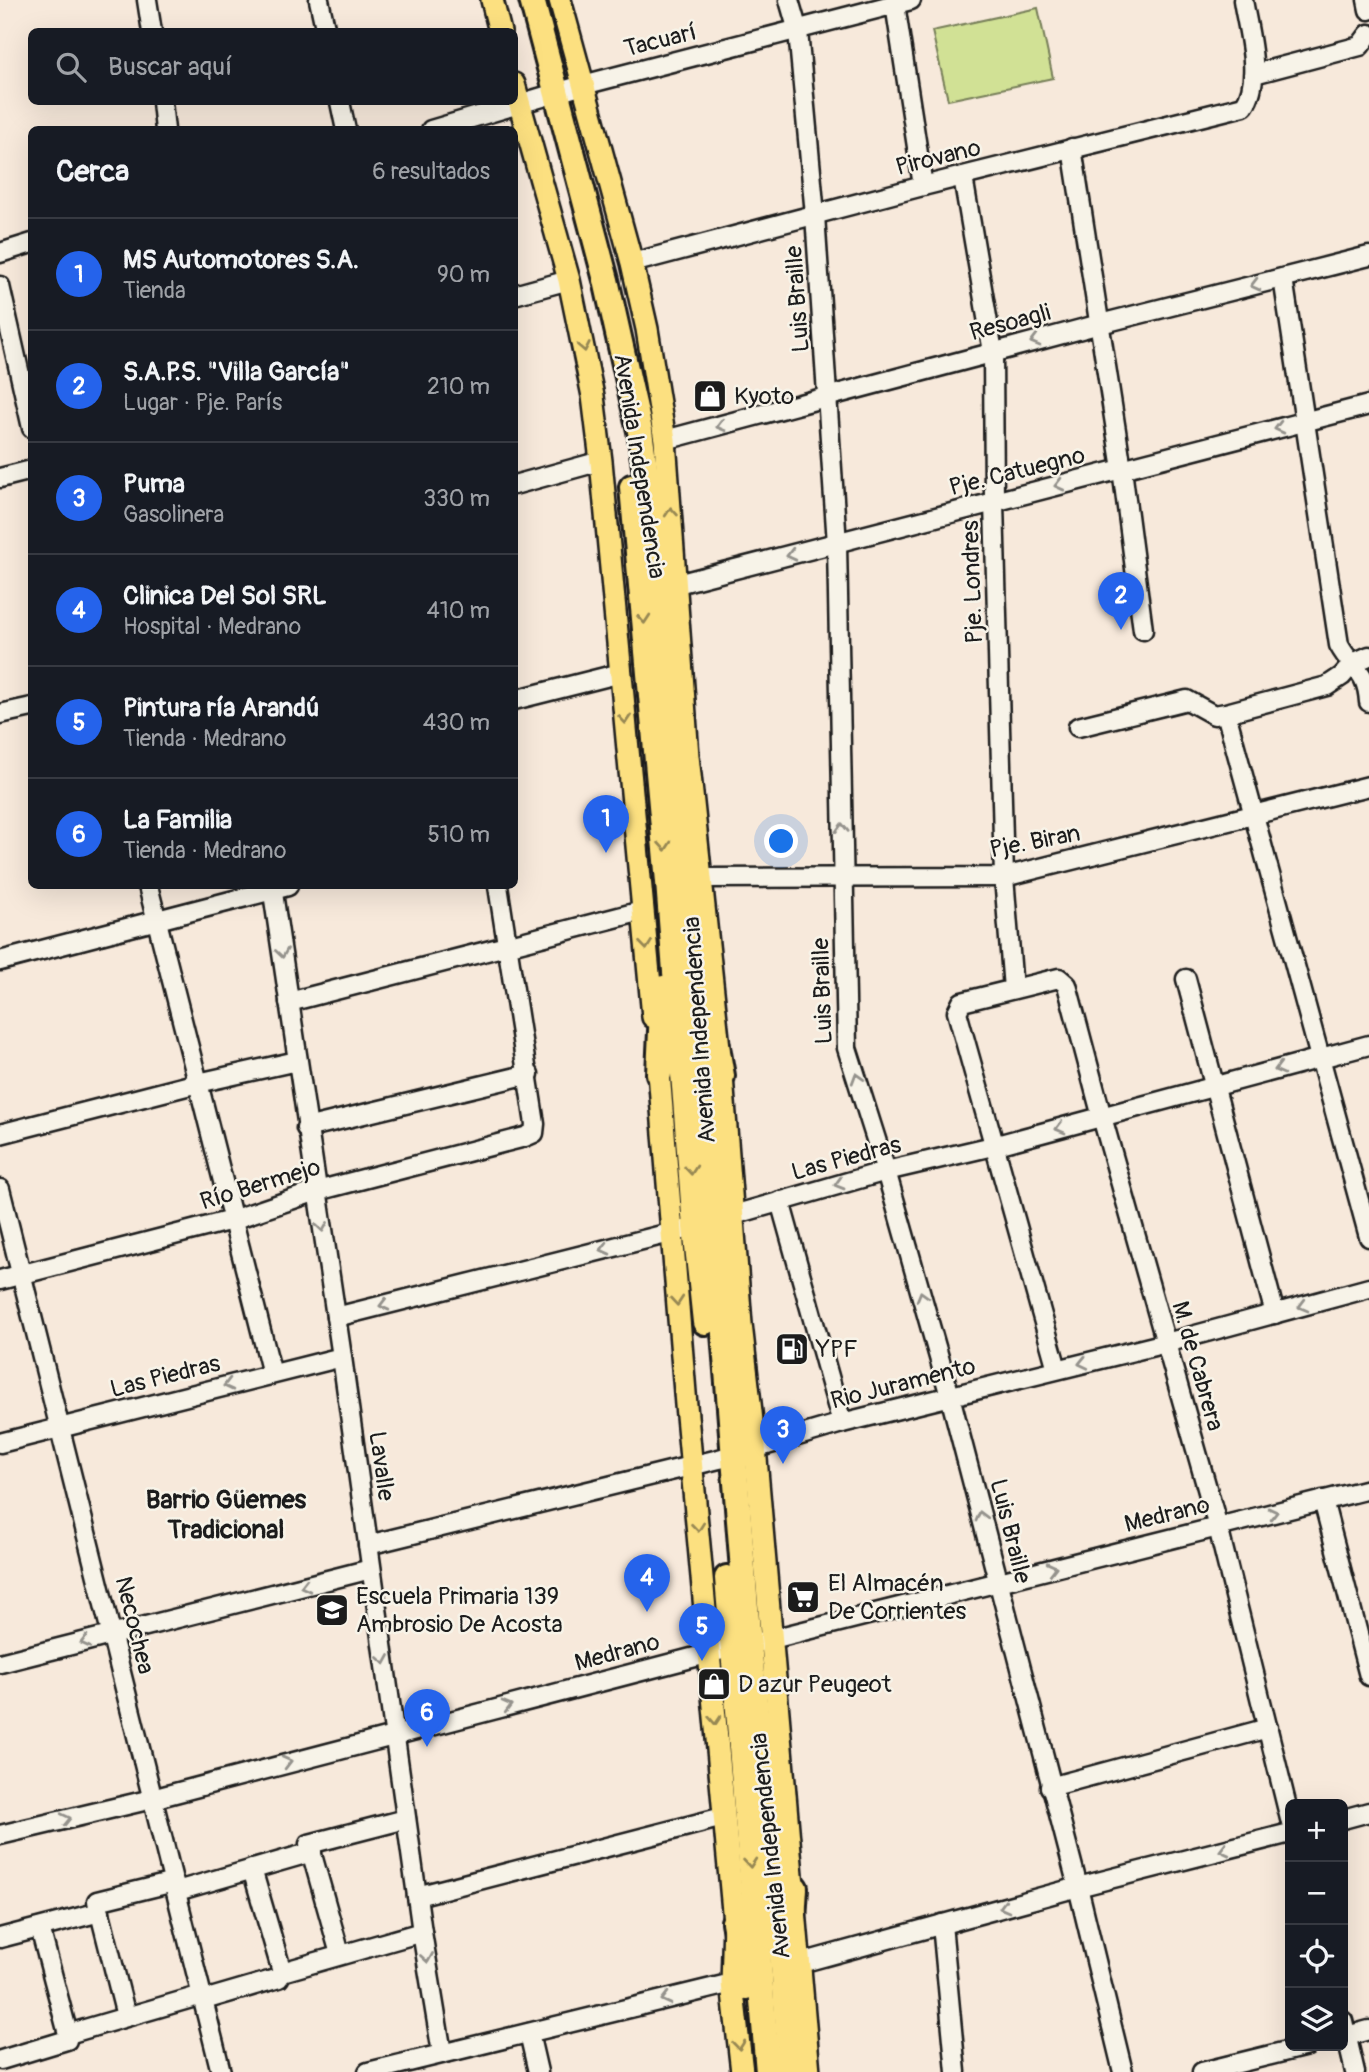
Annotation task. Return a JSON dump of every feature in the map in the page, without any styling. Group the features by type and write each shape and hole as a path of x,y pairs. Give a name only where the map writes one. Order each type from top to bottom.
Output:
{"highway":[{"name":"Avenida Independencia","path":"516,0 533,94 595,286 616,374 685,877"},
{"name":"Avenida Independencia","path":"531,0 533,94 604,270 639,431 655,539 736,1453 741,1646 768,2072"},
{"path":"674,760 678,725 679,621"},
{"path":"659,1074 685,877"},
{"path":"685,877 722,1076"},
{"name":"Avenida Independencia","path":"741,1646 784,1976 790,2062"},
{"path":"790,2062 795,1888"},
{"path":"734,1922 750,2011 768,2072"}],"main road":[{"path":"492,0 499,28"},
{"name":"Avenida Independencia","path":"560,0 632,263 647,329 665,440 688,756 685,877"},
{"name":"Avenida Independencia","path":"533,94 586,357 601,461 659,1074 691,1466 741,1646 795,1888 809,2072"},
{"name":"Avenida Independencia","path":"722,1076 714,1221 741,1324 736,1453"},
{"name":"Avenida Independencia","path":"741,1646 723,1817 734,1922 732,1983 742,2072"}],"street":[{"path":"147,0 151,28"},
{"path":"319,0 325,28"},
{"name":"Luis Braille","path":"789,0 798,31 816,215 829,398 837,544 848,1048 950,1396 1122,2072"},
{"path":"1243,0 1254,74 1360,46 1369,34"},
{"path":"1367,0 1369,10"},
{"path":"903,2 923,187"},
{"name":"Tacuarí","path":"533,94 583,85 903,2"},
{"name":"Pirovano","path":"632,263 1244,106 1252,94 1254,74"},
{"path":"162,105 165,126"},
{"path":"341,105 345,126"},
{"name":"Tacuarí","path":"442,126 502,105"},
{"path":"1072,148 1122,469 1143,630"},
{"name":"Pje. Londres","path":"963,177 993,352 994,502 1004,877 1013,989"},
{"path":"0,253 28,244"},
{"name":"Resoagli","path":"665,440 1100,324 1369,256"},
{"path":"1283,278 1339,645 1345,656 1361,660"},
{"path":"518,294 569,280"},
{"path":"0,286 28,410"},
{"name":"Pje. Catuegno","path":"677,584 1369,405"},
{"path":"518,484 601,461"},
{"path":"0,478 28,471"},
{"path":"1361,660 1361,672 1368,685 1369,702"},
{"path":"1078,727 1187,700 1214,715 1226,713 1327,686 1361,660"},
{"path":"518,699 621,673"},
{"path":"0,714 28,708"},
{"path":"1226,713 1369,1237"},
{"name":"Pje. Biran","path":"685,877 1004,877 1369,786"},
{"path":"149,889 272,1374"},
{"path":"0,961 271,889"},
{"name":"Lavalle","path":"278,889 289,1002 306,1128 342,1357 422,1932 442,2053"},
{"path":"306,1128 529,1074 498,889"},
{"path":"289,1002 642,911"},
{"name":"M. de Cabrera","path":"1013,989 1059,978 1067,985 1218,1527 1285,1799"},
{"path":"1186,979 1275,1314"},
{"path":"1013,989 962,1002 957,1012 1057,1369"},
{"name":"Las Piedras","path":"336,1317 671,1233 886,1171 993,1146 1369,1045"},
{"path":"0,1134 198,1083 297,1061"},
{"name":"Río Bermejo","path":"0,1280 232,1220 317,1191 525,1137 534,1133 535,1124 529,1074"},
{"name":"Necochea","path":"0,1189 62,1428 221,2072"},
{"path":"780,1201 842,1423"},
{"name":"Rio Juramento","path":"368,1545 691,1466 842,1423 1166,1343 1369,1288"},
{"name":"Las Piedras","path":"0,1443 342,1357"},
{"name":"Medrano","path":"0,1835 152,1799 741,1646 1369,1489"},
{"path":"1323,1500 1369,1676"},
{"path":"0,1663 371,1569"},
{"path":"1050,1787 1268,1728"},
{"path":"1348,1818 1369,1812"},
{"path":"417,1896 723,1817"},
{"path":"340,1954 309,1843 406,1819"},
{"path":"800,1964 1077,1887 1285,1834"},
{"path":"126,2016 97,1901 252,1870 312,1853"},
{"path":"68,2034 126,2016 279,1978 282,1972 252,1870"},
{"path":"0,1938 100,1912"},
{"path":"942,1924 956,2072"},
{"path":"4,2072 0,2058 67,2040 68,2034 40,1928"},
{"path":"282,1972 422,1932"},
{"path":"368,2072 732,1983"},
{"path":"1348,2031 1369,2030"},
{"path":"529,2033 537,2072"},
{"path":"1348,2046 1355,2072"},
{"path":"1202,2072 1287,2051"}],"green space":[{"path":"1038,8 1053,78 948,100 932,31"}],"place":[{"name":"Kyoto","path":"710,396"},
{"name":"S.A.P.S. \"Villa García\"","path":"1121,630"},
{"name":"MS Automotores S.A.","path":"606,853"},
{"name":"YPF","path":"792,1349"},
{"name":"Puma","path":"783,1464"},
{"name":"El Almacén De Corrientes","path":"803,1597"},
{"name":"Escuela Primaria 139 Ambrosio De Acosta","path":"332,1610"},
{"name":"Clinica Del Sol SRL","path":"647,1612"},
{"name":"Pintura ría Arandú","path":"702,1661"},
{"name":"D azur Peugeot","path":"714,1684"},
{"name":"La Familia","path":"427,1747"}],"district":[{"name":"Barrio Güemes Tradicional","path":"226,1514"}]}
